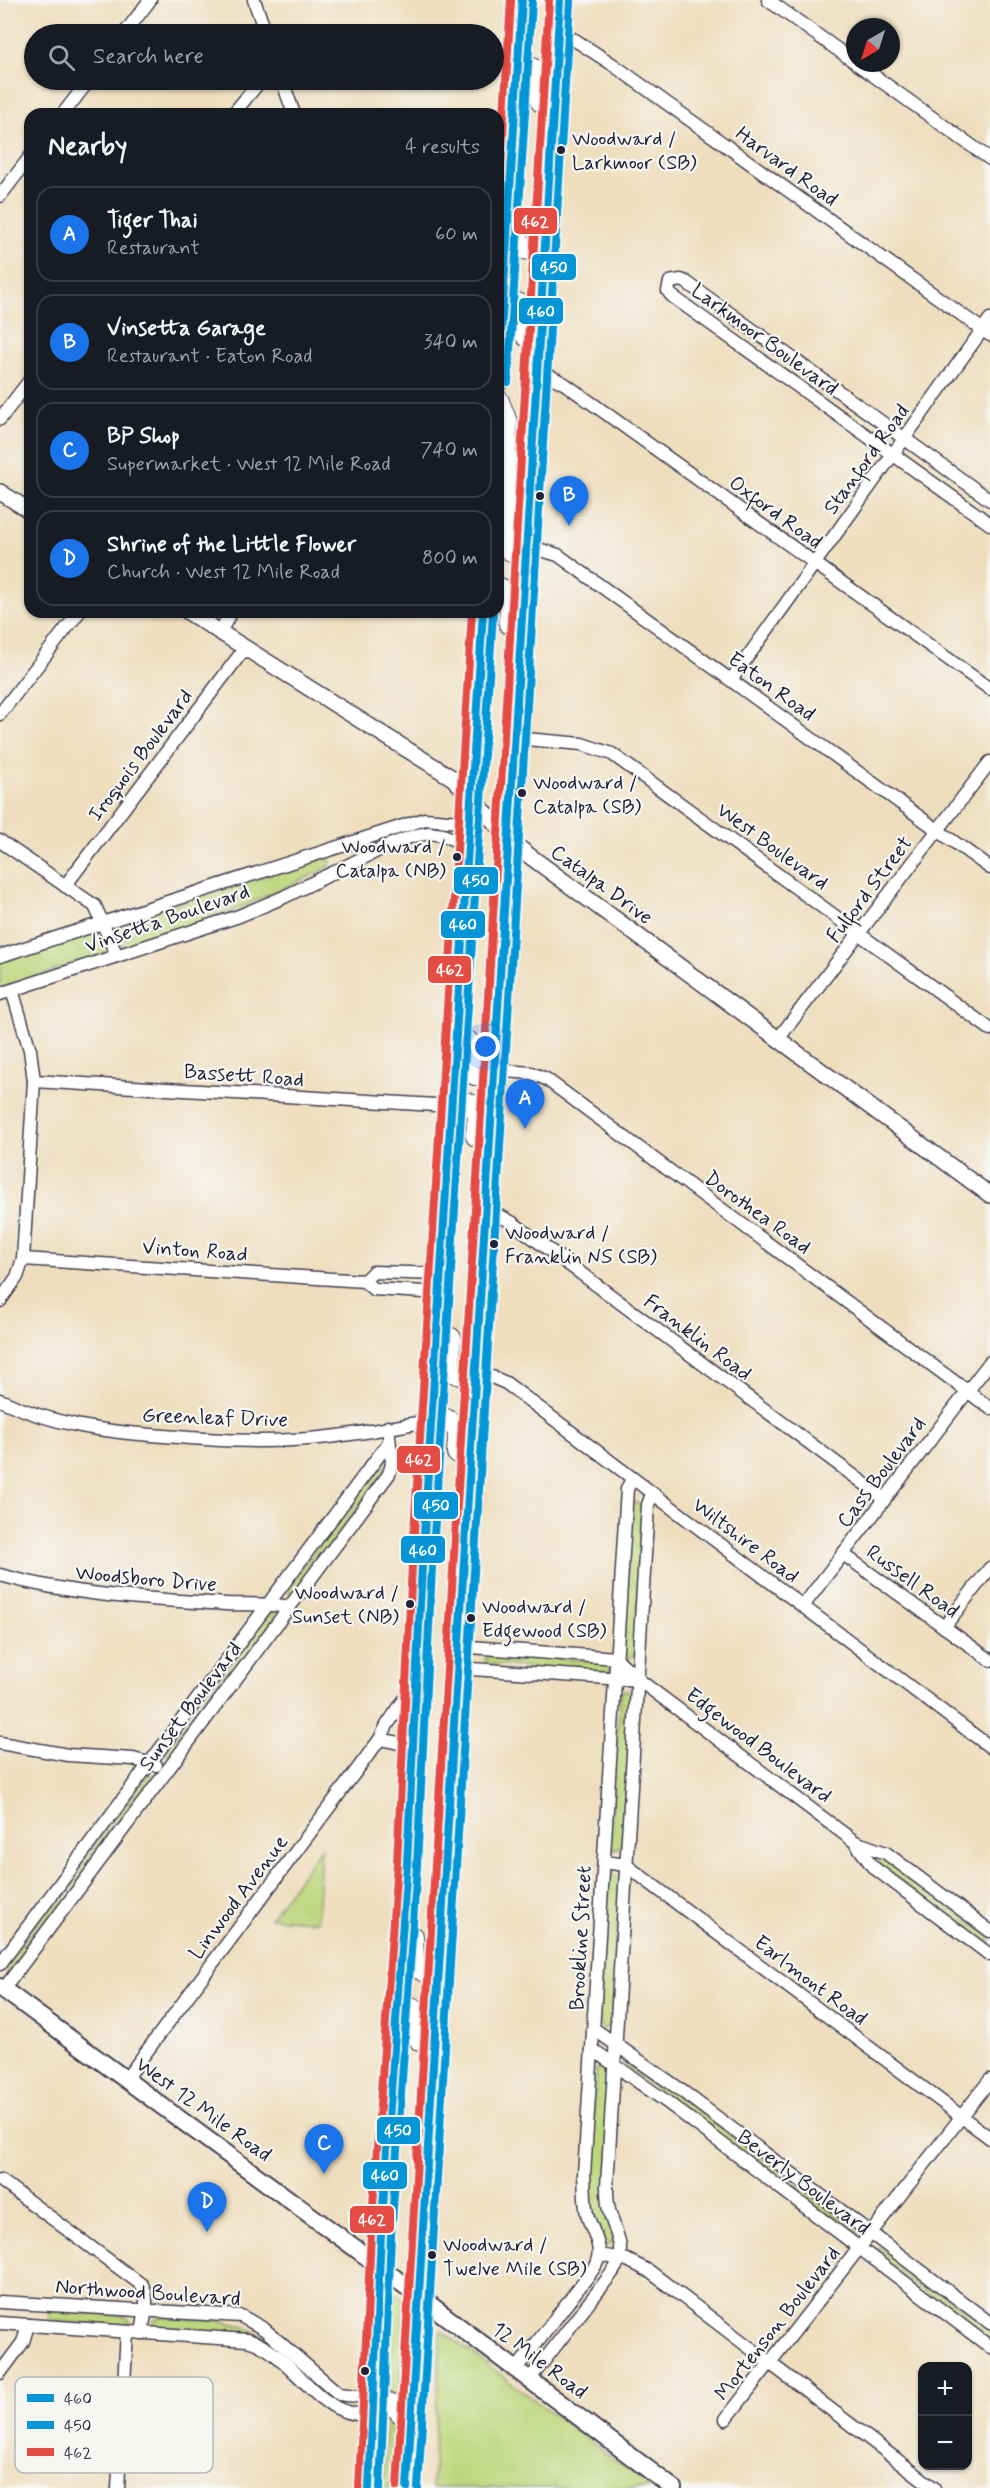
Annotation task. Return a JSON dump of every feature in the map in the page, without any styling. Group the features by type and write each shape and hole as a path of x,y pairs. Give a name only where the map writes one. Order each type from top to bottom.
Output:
{"main road":[{"path":"504,292 522,0"},
{"path":"407,2488 437,1965 560,0"},
{"path":"518,73 528,66 541,73 536,180 546,224"},
{"path":"516,99 525,133 518,239 524,249 529,251 540,249 545,244"},
{"path":"504,307 513,302 526,307 520,420 532,447"},
{"path":"504,414 507,422 504,482"},
{"path":"504,547 510,551 526,549"},
{"path":"504,590 510,601 503,714 514,738"},
{"path":"369,2488 395,2011 483,618"},
{"path":"465,916 472,960 467,1065 469,1071 475,1076 493,1070"},
{"path":"452,1106 462,1101 473,1105 476,1109 474,1179 485,1212"},
{"path":"441,1283 452,1318 450,1369 456,1376 475,1376"},
{"path":"433,1420 444,1418 454,1423 458,1430 453,1498 464,1541"},
{"path":"406,1864 416,1888 412,1960 417,1969 426,1972 437,1965"},
{"name":"West 12 Mile Road","path":"2,1988 380,2268"},
{"path":"395,2011 409,2006 418,2011 422,2021 414,2149 423,2207"},
{"name":"12 Mile Road","path":"380,2268 674,2488"},
{"path":"374,2408 393,2406 410,2423"},
{"path":"374,2408 380,2448 379,2488"}],"street":[{"path":"132,24 150,0"},
{"path":"254,0 262,24"},
{"path":"768,0 846,56"},
{"name":"Harvard Road","path":"558,34 575,39 587,47 986,333"},
{"path":"869,72 990,159"},
{"path":"68,108 81,90"},
{"path":"238,108 253,90"},
{"path":"286,90 292,108"},
{"path":"2,189 24,164"},
{"name":"Larkmoor Boulevard","path":"990,500 686,282 681,280 670,282 668,291 672,296 990,524"},
{"name":"Stanford Road","path":"732,680 893,454 986,333 990,319"},
{"name":"Oxford Road","path":"537,372 550,375 565,384 990,689"},
{"path":"0,419 24,388"},
{"path":"0,492 24,508"},
{"name":"Eaton Road","path":"526,549 538,549 558,555 990,868"},
{"path":"0,714 74,618"},
{"name":"Catalpa Drive","path":"209,618 220,632 244,648 454,779 531,857 990,1196"},
{"path":"220,632 228,618"},
{"name":"Iroquois Boulevard","path":"65,886 244,648"},
{"name":"West Boulevard","path":"514,738 582,744 612,754 990,1029"},
{"name":"Fulford Street","path":"778,1039 990,762"},
{"name":"Vinsetta Boulevard","path":"0,956 104,922 124,918 425,819 471,822"},
{"name":"Vinsetta Boulevard","path":"6,992 239,916 389,845 413,836 429,833 469,846"},
{"path":"0,841 92,903 104,922 117,956"},
{"path":"334,848 343,868"},
{"path":"0,1301 17,1277 23,1259 34,1081 30,1050 6,992"},
{"name":"Dorothea Road","path":"493,1070 531,1072 546,1079 990,1408"},
{"name":"Bassett Road","path":"34,1081 452,1106"},
{"name":"Franklin Road","path":"485,1212 513,1223 885,1499"},
{"name":"Vinton Road","path":"23,1259 364,1281 373,1289 441,1283"},
{"name":"Vinton Road","path":"364,1281 373,1272 441,1283"},
{"name":"Cass Boulevard","path":"803,1606 990,1362"},
{"name":"Wiltshire Road","path":"475,1376 492,1377 506,1383 990,1747"},
{"name":"Greenleaf Drive","path":"0,1400 62,1423 115,1432 266,1441 294,1440 433,1420"},
{"name":"Sunset Boulevard","path":"2,1988 389,1474 392,1464 388,1427"},
{"name":"Sunset Boulevard","path":"0,1964 389,1442"},
{"name":"Brookline Street","path":"600,2255 585,2200 592,2049 627,1489 632,1479"},
{"name":"Brookline Street","path":"621,2258 622,2248 609,2209 607,2186 648,1505 652,1494"},
{"name":"Russell Road","path":"843,1554 990,1660"},
{"path":"944,1627 990,1568"},
{"name":"Woodsboro Drive","path":"0,1575 62,1590 99,1595 239,1605 270,1603 290,1607"},
{"path":"457,1646 616,1658"},
{"name":"Edgewood Boulevard","path":"616,1658 639,1680 855,1842 886,1853 990,1931"},
{"path":"456,1668 639,1680"},
{"name":"Linwood Avenue","path":"126,2079 380,1739 415,1685"},
{"path":"380,1739 399,1743 412,1751"},
{"path":"0,1743 68,1755 150,1762 167,1769"},
{"name":"Edgewood Boulevard","path":"855,1842 873,1867 990,1955"},
{"name":"Earlmont Road","path":"604,1862 626,1865 990,2138"},
{"name":"Beverly Boulevard","path":"594,2030 615,2042 990,2323"},
{"name":"Beverly Boulevard","path":"592,2049 614,2062 990,2347"},
{"name":"Mortenson Boulevard","path":"726,2419 990,2080"},
{"path":"0,2180 142,2285 146,2291 142,2332"},
{"path":"523,2375 594,2268 600,2255 621,2258 649,2271 934,2488"},
{"path":"523,2375 612,2273 621,2258"},
{"name":"Northwood Boulevard","path":"0,2302 232,2315 246,2318 264,2330 339,2394 374,2408"},
{"path":"0,2373 35,2325 44,2304"},
{"name":"Northwood Boulevard","path":"0,2323 253,2341 266,2349 336,2407 354,2414 374,2408"},
{"path":"124,2377 127,2332"},
{"path":"118,2488 119,2473"}],"green space":[{"path":"327,856 331,861 328,868 235,910 130,946 121,946 117,942 113,929 115,924"},
{"path":"96,931 102,936 107,950 102,955 0,989 0,961"},
{"path":"382,1461 385,1462 385,1470 295,1592 289,1593 286,1589"},
{"path":"634,1502 642,1505 635,1654 629,1659 622,1654 632,1504"},
{"path":"271,1610 276,1616 174,1754 166,1754 165,1751"},
{"path":"491,1654 609,1662 610,1670 609,1673 487,1664 485,1660"},
{"path":"626,1690 632,1694 623,1843 617,1850 610,1847 620,1692"},
{"path":"149,1773 154,1778 9,1972 5,1971 3,1969"},
{"path":"321,1848 317,1921 270,1918"},
{"path":"872,1854 881,1854 990,1937 990,1949 875,1862"},
{"path":"614,1874 621,1879 612,2024 604,2029 598,2020 608,1881 609,1875"},
{"path":"624,2056 859,2232 858,2236 854,2238 623,2064"},
{"path":"603,2065 609,2070 613,2242 606,2246 603,2245 596,2231 588,2194 596,2069"},
{"path":"879,2247 990,2328 990,2341 876,2255 875,2251"},
{"path":"391,2291 405,2301 399,2403 388,2398 387,2316"},
{"path":"50,2311 125,2316 130,2321 128,2327 51,2321 48,2318"},
{"path":"159,2317 203,2319 233,2324 259,2335 270,2344 252,2335 154,2329 154,2320"},
{"path":"441,2330 652,2488 432,2488"},
{"path":"387,2409 394,2417 390,2488 383,2488"}],"transit line":[{"name":"462","path":"504,115 511,0"},
{"name":"460","path":"504,286 522,0"},
{"name":"462","path":"397,2487 549,0"},
{"name":"460","path":"407,2488 560,0"},
{"name":"450","path":"508,382 532,1"},
{"name":"450","path":"418,2488 570,1"},
{"name":"462","path":"359,2487 371,2234 397,1863 412,1565 472,618"},
{"name":"460","path":"369,2488 381,2235 407,1864 422,1566 483,618"},
{"name":"450","path":"380,2488 391,2236 417,1865 432,1567 493,618"}],"place":[{"name":"Woodward / Larkmoor (SB)","path":"561,150"},
{"name":"Vinsetta Garage","path":"569,526"},
{"name":"Woodward / Catalpa (SB)","path":"522,793"},
{"name":"Woodward / Catalpa (NB)","path":"457,857"},
{"name":"Tiger Thai","path":"525,1129"},
{"name":"Woodward / Franklin NS (SB)","path":"494,1244"},
{"name":"Woodward / Sunset (NB)","path":"410,1604"},
{"name":"Woodward / Edgewood (SB)","path":"471,1618"},
{"name":"BP Shop","path":"324,2174"},
{"name":"Shrine of the Little Flower","path":"207,2232"},
{"name":"Woodward / Twelve Mile (SB)","path":"432,2255"}]}
